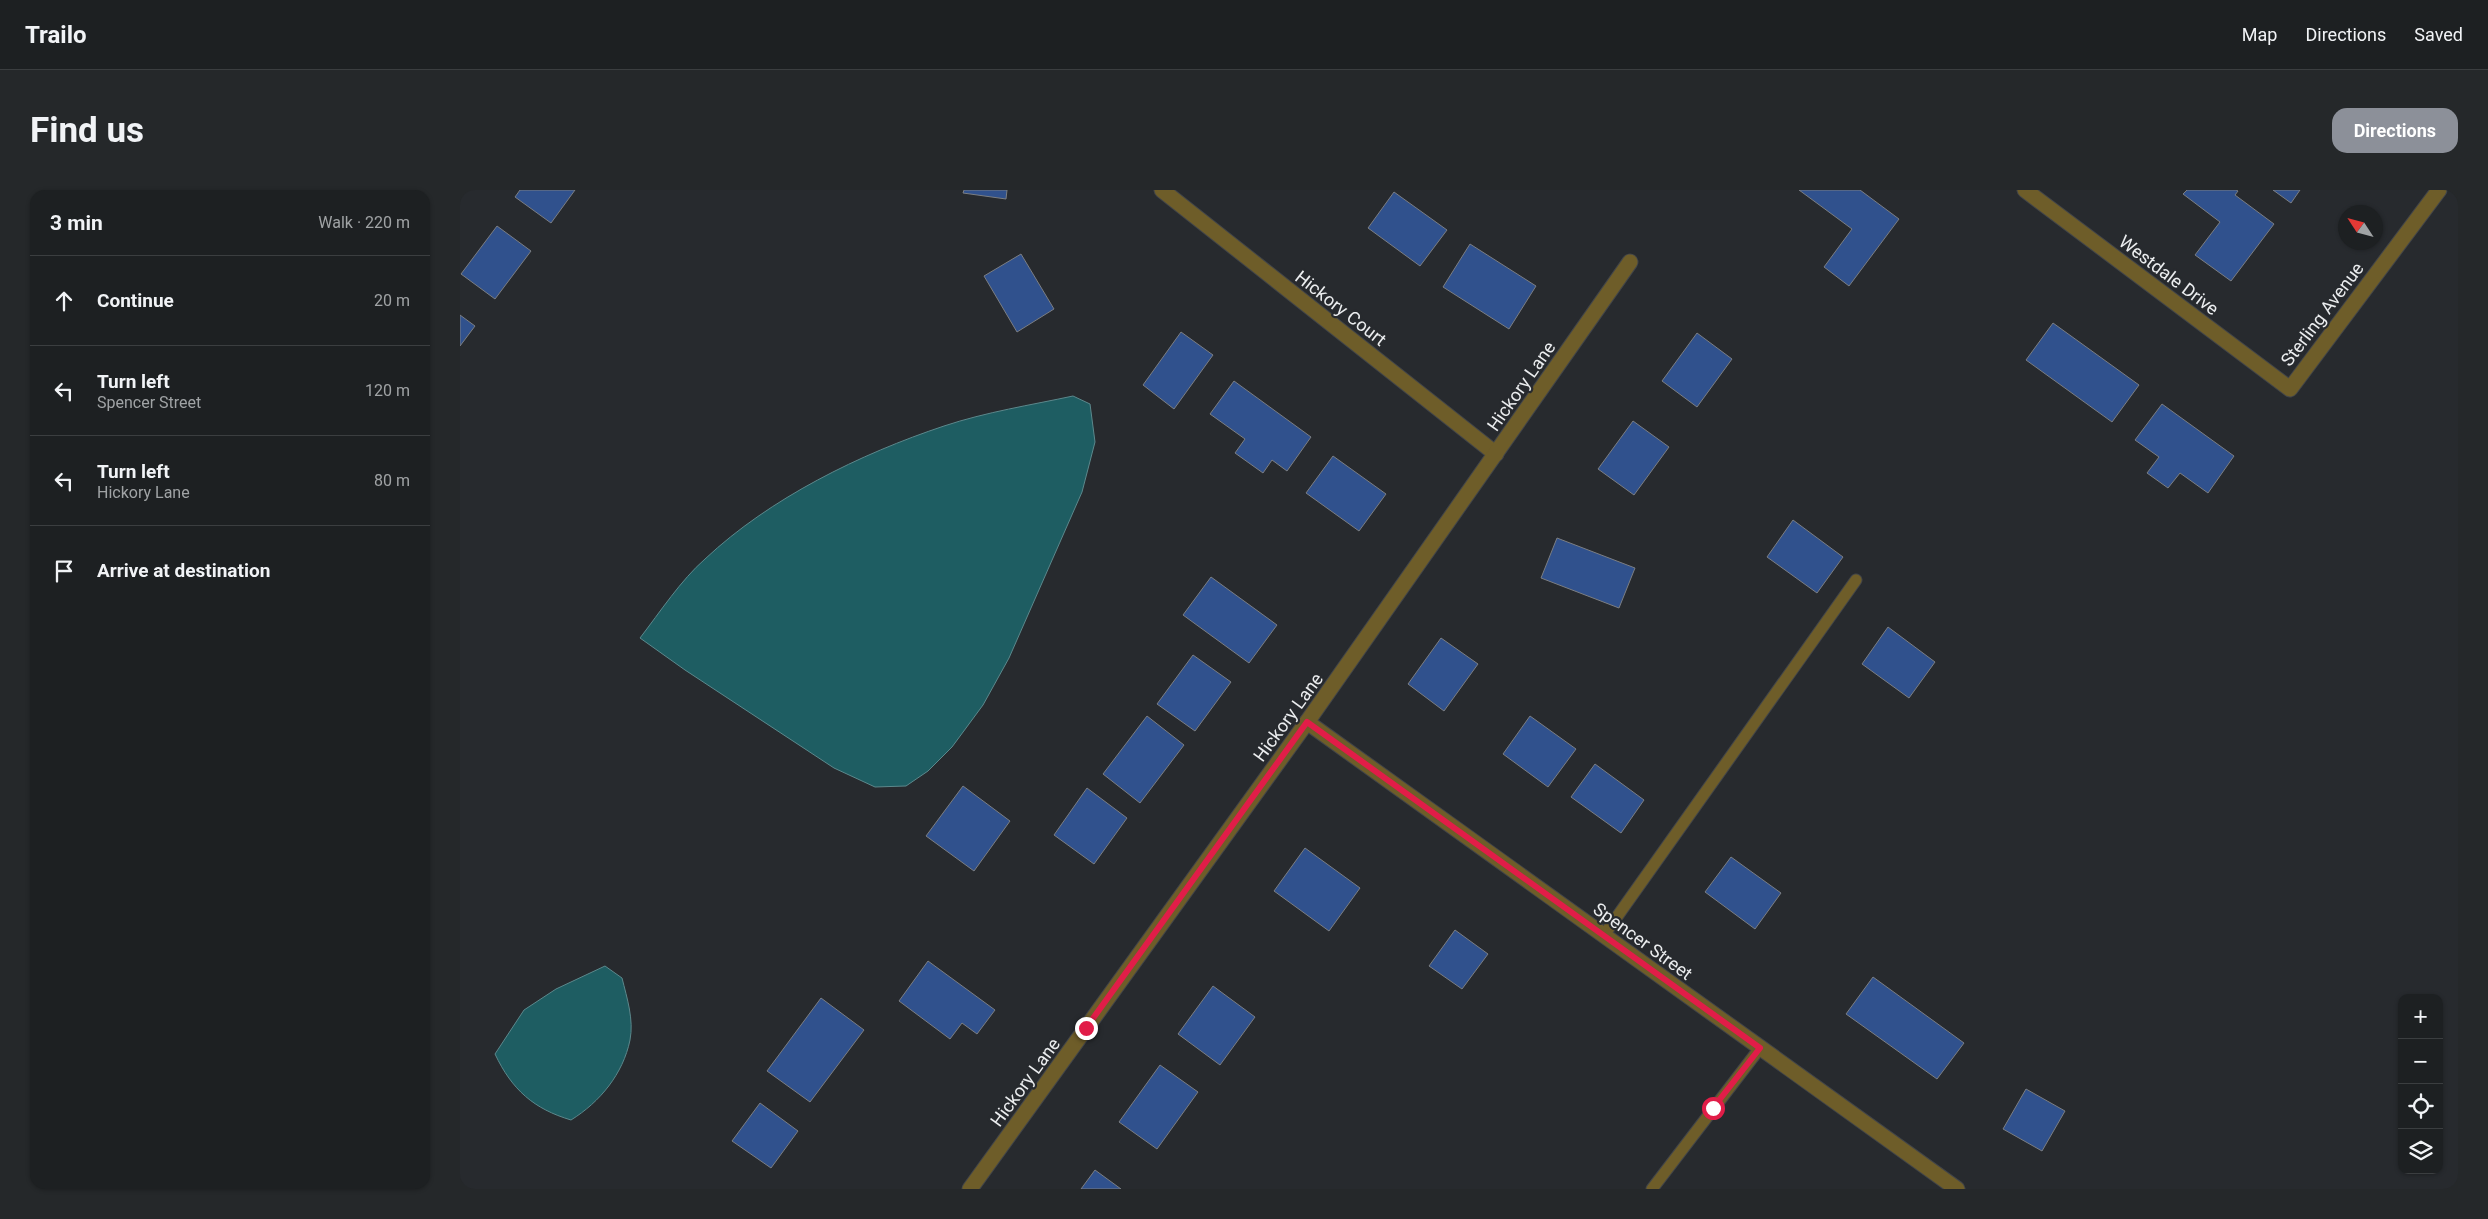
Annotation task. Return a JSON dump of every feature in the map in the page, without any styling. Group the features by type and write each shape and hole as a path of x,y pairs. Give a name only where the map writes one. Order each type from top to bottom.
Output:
{"street":[{"name":"Hickory Court","path":"1162,190 1496,454"},
{"name":"Westdale Drive","path":"2025,190 2290,389"},
{"name":"Sterling Avenue","path":"2290,389 2439,190"},
{"name":"Hickory Lane","path":"970,1189 1307,722 1630,262"},
{"name":"Spencer Street","path":"1307,722 1957,1189"}],"lane":[{"path":"1604,936 1856,580"},
{"path":"1652,1189 1760,1048"}],"water":[{"path":"1073,396 1090,404 1095,442 1082,492 1009,658 983,705 952,747 928,771 906,786 875,787 834,768 685,670 640,638 679,586 696,567 730,537 758,516 817,480 880,450 944,426 992,413"},
{"path":"605,966 622,978 631,1017 630,1040 622,1064 609,1086 591,1105 571,1120 535,1104 509,1078 495,1054 524,1010 556,989"}],"building":[{"path":"520,190 575,190 551,223 515,197"},
{"path":"964,190 1007,190 1006,199 963,193"},
{"path":"1799,190 1860,190 1899,219 1849,286 1824,267 1852,229"},
{"path":"2187,190 2236,190 2238,191 2235,195 2274,224 2231,281 2195,255 2220,222 2183,194"},
{"path":"2273,190 2300,190 2291,203"},
{"path":"1394,192 1447,230 1420,266 1368,228"},
{"path":"497,226 531,251 495,299 461,274"},
{"path":"1470,244 1536,286 1509,329 1443,287"},
{"path":"1021,254 1054,309 1017,332 984,276"},
{"path":"460,315 475,326 460,346"},
{"path":"2053,323 2139,385 2112,422 2026,360"},
{"path":"1181,332 1213,355 1174,409 1143,385"},
{"path":"1697,333 1732,359 1697,407 1662,381"},
{"path":"1234,381 1311,437 1287,471 1272,460 1263,473 1235,453 1245,439 1210,414"},
{"path":"2162,404 2234,456 2208,493 2180,473 2168,488 2147,473 2159,457 2135,440"},
{"path":"1633,421 1669,447 1634,495 1598,469"},
{"path":"1333,456 1386,494 1359,531 1306,493"},
{"path":"1793,520 1843,557 1817,593 1767,557"},
{"path":"1557,538 1635,568 1619,608 1541,578"},
{"path":"1211,577 1277,625 1249,663 1183,615"},
{"path":"1888,627 1935,662 1909,698 1862,664"},
{"path":"1441,638 1478,664 1444,711 1408,684"},
{"path":"1193,655 1231,682 1195,731 1157,704"},
{"path":"1147,716 1184,745 1140,803 1103,774"},
{"path":"1530,716 1576,749 1548,787 1503,754"},
{"path":"1595,764 1644,800 1621,833 1571,797"},
{"path":"963,786 1010,821 974,871 926,836"},
{"path":"1087,788 1127,818 1094,864 1054,835"},
{"path":"1305,848 1360,888 1329,931 1274,891"},
{"path":"1731,857 1781,893 1755,929 1705,892"},
{"path":"1455,930 1488,954 1462,989 1429,966"},
{"path":"928,961 995,1010 977,1034 962,1023 950,1039 899,1001"},
{"path":"1873,977 1964,1043 1937,1079 1846,1014"},
{"path":"1213,986 1255,1017 1220,1065 1178,1034"},
{"path":"821,998 864,1030 810,1102 767,1071"},
{"path":"1160,1065 1198,1092 1157,1149 1119,1122"},
{"path":"2026,1089 2065,1111 2042,1151 2003,1129"},
{"path":"760,1103 798,1131 771,1168 732,1141"},
{"path":"1095,1170 1121,1189 1081,1189"}],"route":[{"path":"1086,1028 1307,722 1760,1048 1713,1108"}]}
